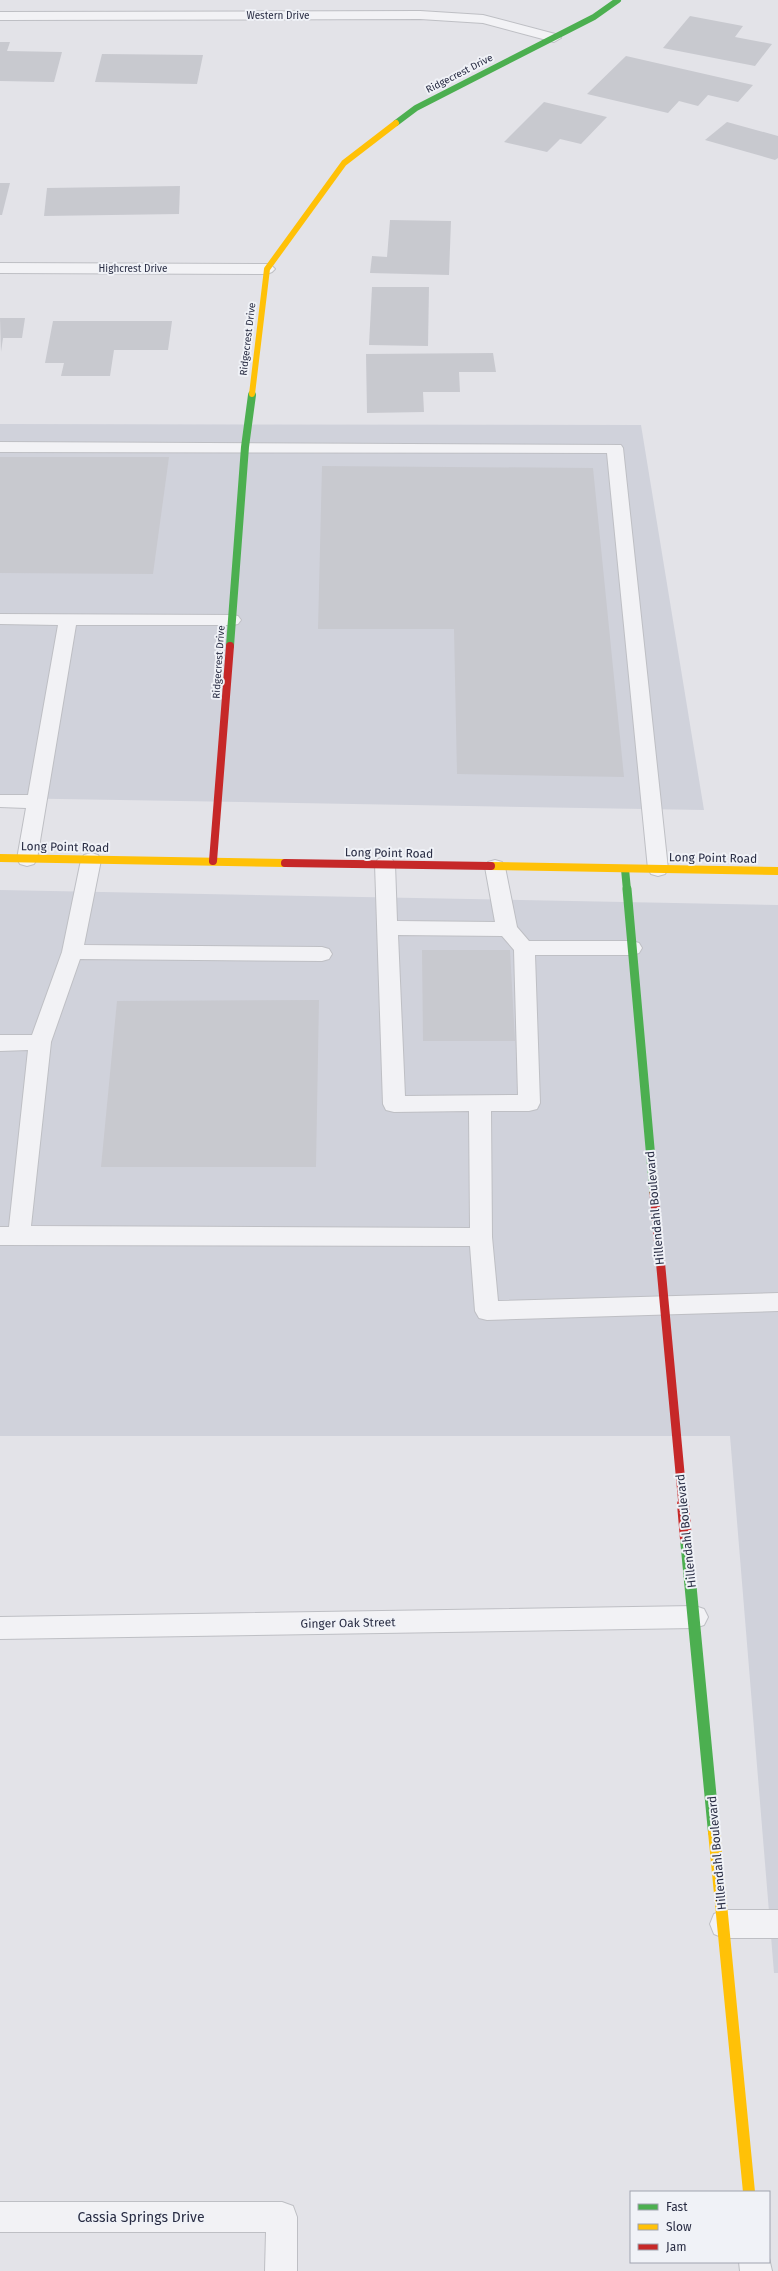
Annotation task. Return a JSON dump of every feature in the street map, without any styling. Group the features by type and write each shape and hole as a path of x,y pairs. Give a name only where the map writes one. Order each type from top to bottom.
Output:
{"street":[{"path":"169,16 171,0"},
{"name":"Ridgecrest Drive","path":"213,861 245,447 267,268 344,163 416,108 594,17 618,0"},
{"name":"Western Drive","path":"0,16 420,15 483,20 554,38"},
{"name":"Highcrest Drive","path":"0,268 267,268"},
{"path":"0,447 615,448 658,869"},
{"path":"0,619 232,620"},
{"path":"27,859 68,619"},
{"path":"0,801 36,802"},
{"name":"Long Point Road","path":"0,858 778,871"},
{"path":"91,860 72,952 40,1042 9,1236 481,1237"},
{"path":"385,864 394,1104 529,1103 524,948 507,929 495,867"},
{"name":"Hillendahl Boulevard","path":"625,869 664,1305 749,2191"},
{"path":"388,928 507,929"},
{"path":"524,948 632,948"},
{"path":"72,952 322,954"},
{"path":"0,1043 40,1042"},
{"path":"480,1104 481,1237 487,1311 778,1302"},
{"name":"Ginger Oak Street","path":"0,1628 695,1617"},
{"path":"724,1924 778,1924"},
{"name":"Cassia Springs Drive","path":"0,2217 282,2217 281,2271"}],"shaded area":[{"path":"0,424 641,425 704,810 0,798"},
{"path":"0,890 778,905 778,1973 774,1973 730,1436 0,1436"}],"building":[{"path":"690,16 743,26 735,37 772,44 755,66 663,48"},
{"path":"0,42 10,42 7,51 62,52 54,82 0,81"},
{"path":"102,54 203,55 197,84 95,82"},
{"path":"626,56 753,85 738,102 708,95 698,106 679,101 668,113 587,94"},
{"path":"544,102 607,117 581,144 560,139 547,152 504,142"},
{"path":"727,122 778,136 778,158 775,160 705,140"},
{"path":"0,183 10,183 2,215 0,215"},
{"path":"180,186 179,214 44,216 47,188"},
{"path":"390,220 451,221 449,275 370,273 372,256 387,257"},
{"path":"372,287 429,287 428,346 369,345"},
{"path":"0,318 25,318 22,338 3,338 1,352"},
{"path":"53,321 172,321 168,350 114,350 110,376 61,376 64,363 45,363"},
{"path":"493,353 496,372 459,372 460,392 423,392 424,412 367,413 366,354"},
{"path":"0,457 169,457 153,574 0,573"},
{"path":"322,466 593,468 624,777 457,774 454,629 318,629"},
{"path":"422,950 510,950 515,1041 423,1041"},
{"path":"319,1000 316,1167 101,1167 117,1001"}],"traffic: fast":[{"path":"396,123 416,108 594,17 618,0"},
{"path":"230,646 245,447 252,394"},
{"path":"625,869 654,1193"},
{"path":"686,1539 714,1832"}],"traffic: slow":[{"path":"252,394 267,269 344,163 396,123"},
{"path":"0,858 285,863"},
{"path":"491,866 778,871"},
{"path":"714,1832 749,2191"}],"traffic: jam":[{"path":"213,861 230,646"},
{"path":"285,863 491,866"},
{"path":"654,1193 686,1539"}]}
